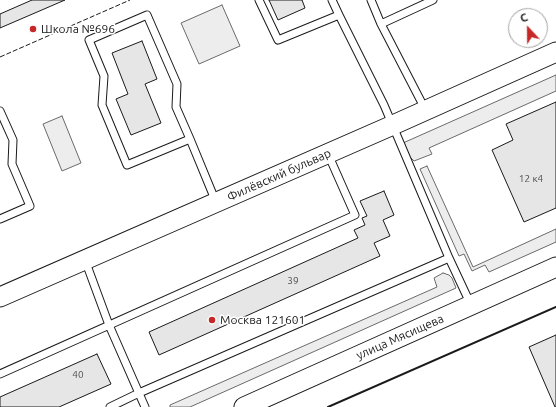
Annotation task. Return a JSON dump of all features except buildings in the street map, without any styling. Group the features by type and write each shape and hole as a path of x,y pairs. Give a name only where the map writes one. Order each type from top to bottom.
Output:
{"street":[{"name":"Филёвский бульвар","path":"0,297 426,111 556,52"},
{"name":"улица Мясищева","path":"244,407 556,267"}],"lane":[{"path":"259,0 278,40 339,15"},
{"path":"332,0 384,105 471,306"},
{"path":"371,0 381,24 426,111"},
{"path":"381,24 434,0"},
{"path":"190,139 127,165 102,105 104,76 89,40 147,15 176,84 176,107 190,139 216,203"},
{"path":"0,111 13,140 12,164 30,206 0,219"},
{"path":"0,374 355,215 328,154"},
{"path":"110,407 449,258"},
{"path":"85,260 109,325 145,407"}],"shaded area":[{"path":"222,5 240,46 199,64 181,23"},
{"path":"556,75 556,91 429,148 432,154 414,161 408,155 403,143"},
{"path":"62,116 81,163 62,171 43,124"},
{"path":"427,166 473,267 556,229 556,242 489,272 485,265 472,271 464,254 459,256 420,169"},
{"path":"443,273 452,278 456,288 190,407 170,407 170,405 437,287 434,278"}],"fence":[{"path":"0,57 130,0"}],"wall":[{"path":"328,407 556,307"}],"place":[{"name":"Школа №696","path":"33,29"},
{"name":"Москва 121601","path":"212,320"}]}
